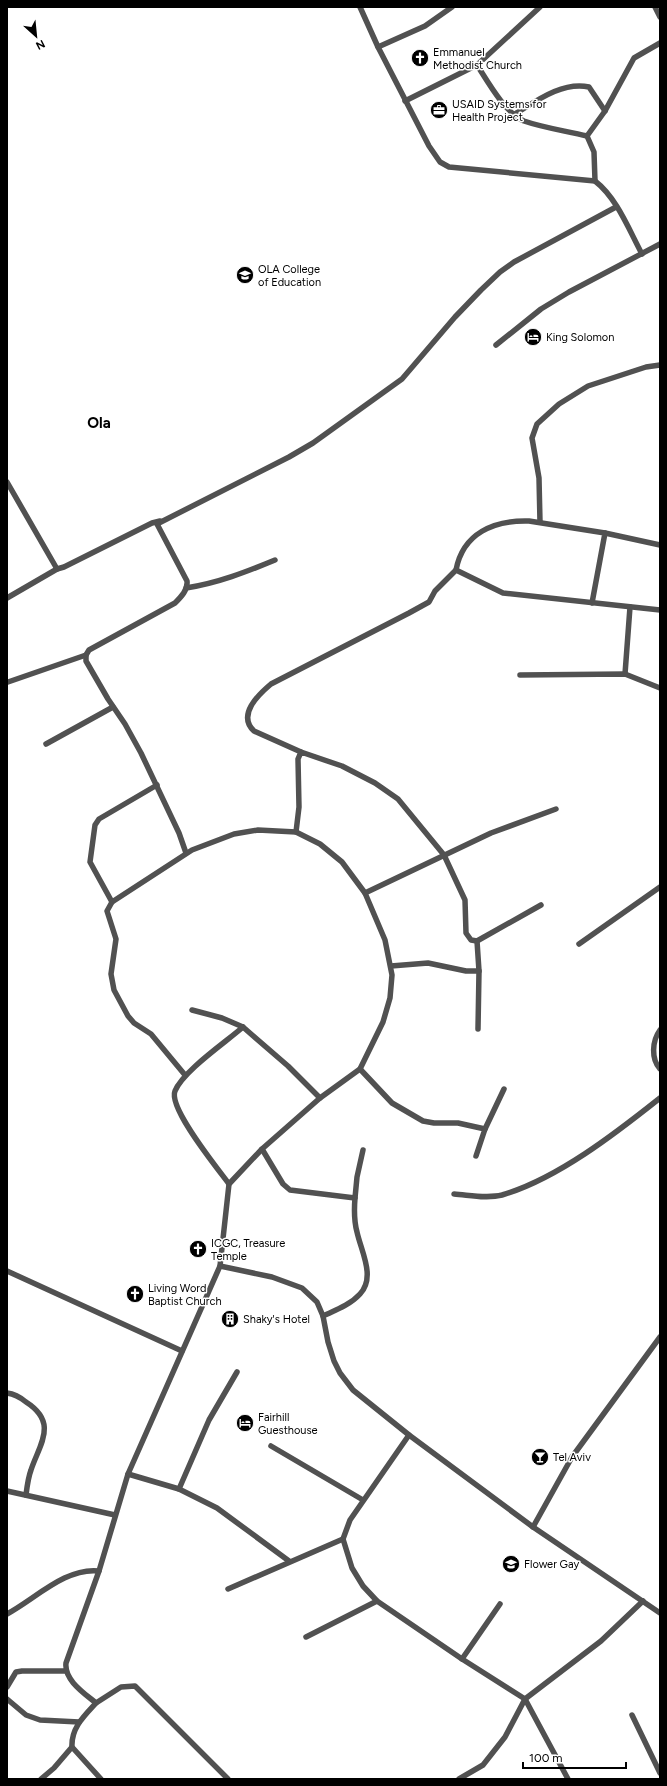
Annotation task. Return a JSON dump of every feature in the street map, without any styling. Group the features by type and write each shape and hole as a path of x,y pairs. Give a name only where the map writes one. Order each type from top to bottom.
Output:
{"street":[{"path":"360,7 404,101 432,150 445,165 507,174 595,181 600,185 616,207 642,254"},
{"path":"378,47 425,26 452,7"},
{"path":"404,101 477,65 540,7"},
{"path":"655,7 660,17"},
{"path":"587,136 606,111 634,58 660,43"},
{"path":"477,65 490,86 514,114 524,120 587,136"},
{"path":"514,114 556,91 584,86 589,87 606,111"},
{"path":"587,136 594,152 595,181"},
{"path":"186,853 157,785 135,741 86,661 86,655 89,650 174,603 186,588 187,580 157,524 289,457 312,443 402,379 455,317 500,272 514,262 616,207"},
{"path":"496,344 541,309 569,292 660,244"},
{"path":"540,522 539,478 532,438 538,424 559,404 588,386 646,367 660,365"},
{"path":"7,482 57,569"},
{"path":"7,598 57,569 64,568 152,523 162,521"},
{"path":"541,905 477,941 471,940 466,933 465,900 444,854 398,799 375,783 342,766 301,752 254,731 248,725 247,717 250,708 261,692 271,684 429,602 435,591 456,570 461,553 469,540 478,532 493,526 519,521 540,522 605,533 660,545"},
{"path":"592,604 605,533"},
{"path":"186,588 213,584 276,560"},
{"path":"456,570 503,593 592,604 660,610"},
{"path":"625,674 630,607"},
{"path":"8,682 86,655"},
{"path":"520,675 625,674 660,688"},
{"path":"46,744 113,707"},
{"path":"296,832 299,807 298,758 301,752"},
{"path":"112,902 90,862 94,825 99,819 157,785"},
{"path":"365,893 491,832 556,808"},
{"path":"96,1703 75,1684 65,1671 68,1656 99,1571 128,1474 220,1266 229,1184 262,1149 320,1098 360,1068 383,1022 390,998 392,975 385,940 365,893 342,862 320,844 296,832 258,830 234,834 186,853 112,902 107,912 116,939 111,974 114,990 128,1016 134,1023 151,1034 185,1075"},
{"path":"579,944 660,887"},
{"path":"477,941 479,971 478,1030"},
{"path":"391,966 428,963 466,971 479,971"},
{"path":"192,1010 222,1018 244,1027 288,1066 320,1098"},
{"path":"229,1184 184,1121 175,1102 174,1092 185,1075 244,1027"},
{"path":"660,1030 656,1035 653,1048 657,1065 660,1069"},
{"path":"360,1068 392,1103 423,1121 434,1123 458,1122 485,1129"},
{"path":"476,1156 485,1129 504,1089"},
{"path":"454,1194 484,1196 502,1195 550,1175 624,1126 660,1098"},
{"path":"262,1149 283,1184 290,1190 355,1198"},
{"path":"323,1316 344,1307 360,1294 366,1285 367,1268 357,1232 355,1198 357,1177 363,1150"},
{"path":"220,1266 272,1277 302,1288 317,1302 323,1316 328,1342 340,1373 353,1390 409,1435 533,1527 660,1613"},
{"path":"7,1272 182,1351"},
{"path":"533,1527 575,1452 660,1336"},
{"path":"179,1489 209,1420 237,1372"},
{"path":"7,1393 19,1396 30,1404 42,1419 44,1427 43,1441 30,1472 26,1495"},
{"path":"409,1435 362,1500 350,1520 343,1539 352,1568 363,1586 377,1601 462,1659 525,1699 568,1779"},
{"path":"271,1446 362,1500"},
{"path":"128,1474 179,1489 217,1508 289,1561"},
{"path":"7,1491 115,1515"},
{"path":"228,1589 289,1561 343,1539"},
{"path":"7,1614 70,1575 88,1570 99,1571"},
{"path":"306,1637 377,1601"},
{"path":"459,1779 483,1765 505,1737 525,1699 601,1641 643,1601"},
{"path":"462,1659 500,1604"},
{"path":"7,1687 14,1675 22,1671 65,1671"},
{"path":"41,1779 54,1768 72,1747 73,1733 79,1722 96,1703 121,1687 135,1686 228,1779"},
{"path":"7,1699 26,1715 40,1720 79,1722"},
{"path":"632,1715 660,1774"},
{"path":"72,1747 101,1779"}],"place":[{"name":"Emmanuel Methodist Church","path":"420,58"},
{"name":"USAID Systems for Health Project","path":"439,110"},
{"name":"OLA College of Education","path":"245,275"},
{"name":"King Solomon","path":"533,337"},
{"name":"ICGC, Treasure Temple","path":"198,1249"},
{"name":"Living Word Baptist Church","path":"135,1294"},
{"name":"Shaky's Hotel","path":"230,1319"},
{"name":"Fairhill Guesthouse","path":"245,1423"},
{"name":"Tel Aviv","path":"540,1457"},
{"name":"Flower Gay","path":"511,1564"}],"district":[{"name":"Ola","path":"99,423"}]}
